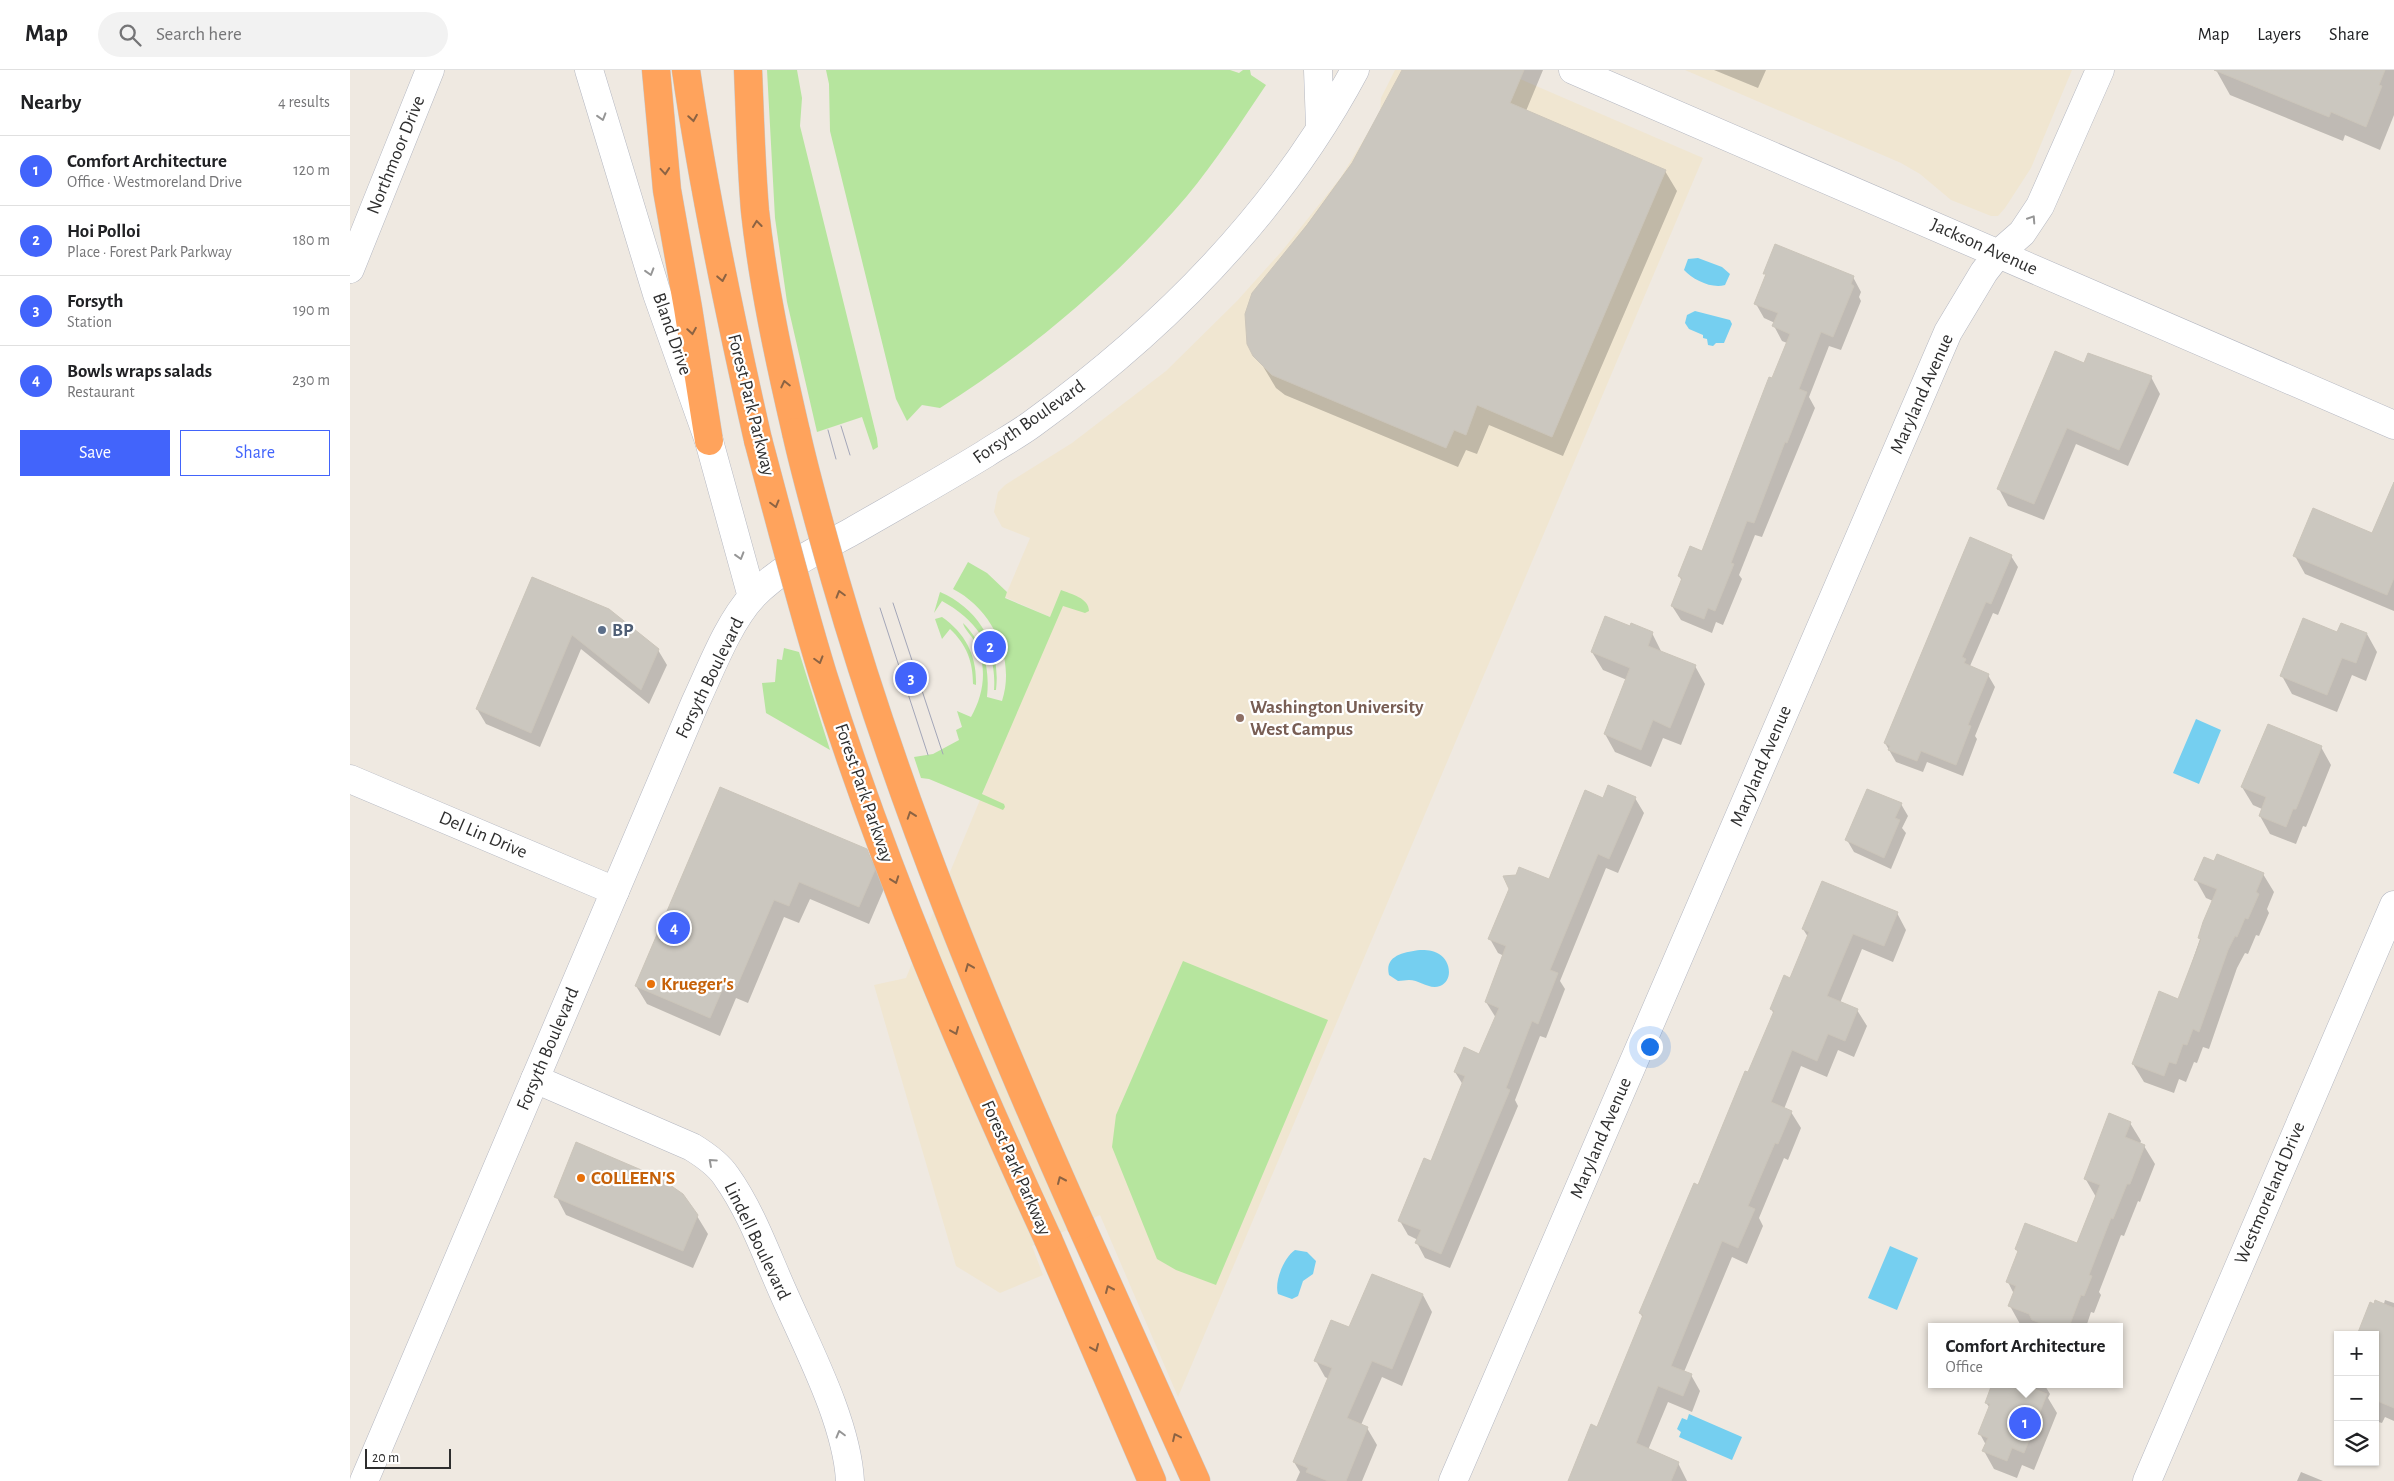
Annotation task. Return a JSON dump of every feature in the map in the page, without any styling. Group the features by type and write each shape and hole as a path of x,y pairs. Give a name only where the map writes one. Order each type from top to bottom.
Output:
{"highway":[{"path":"656,70 667,190 709,441"},
{"name":"Forest Park Parkway","path":"686,70 707,203 734,337 758,440 823,674 862,792 904,907 954,1029 1048,1239 1152,1481"},
{"name":"Forest Park Parkway","path":"748,70 756,210 765,283 778,352 805,473 862,674 913,822 983,1002 1196,1481"}],"street":[{"name":"Northmoor Drive","path":"350,268 430,70"},
{"path":"1318,70 1320,126"},
{"name":"Forsyth Boulevard","path":"364,1481 714,662 752,597 776,577 808,556 945,479 1031,425 1136,341 1188,292 1243,232 1288,177 1355,70"},
{"name":"Jackson Avenue","path":"1573,70 2394,425"},
{"name":"Maryland Avenue","path":"1453,1481 1948,332 1984,272 1998,254 2022,233 2040,206 2100,70"},
{"name":"Bland Drive","path":"588,71 657,294 709,441 752,597"},
{"name":"Del Lin Drive","path":"350,779 615,891"},
{"name":"Westmoreland Drive","path":"2147,1481 2394,905"},
{"name":"Lindell Boulevard","path":"535,1079 676,1139 710,1159 725,1174 749,1215 832,1406 849,1468 850,1481"}],"shaded area":[{"name":"Washington University West Campus","path":"1395,70 1524,70 1520,79 1703,158 1178,1397 1100,1215 1032,1246 1043,1275 1000,1293 956,1266 874,985 906,978 982,795 1050,617 1005,597 1030,538 1002,527 994,512 998,492 1005,485 1072,443 1166,371 1237,301 1282,251 1341,177 1380,113 1381,98"},
{"path":"1685,70 2072,70 2031,168 2005,208 1998,216 1991,216 1951,200 1920,174 1901,163"}],"green space":[{"path":"767,70 797,70 802,98 800,126 877,438 878,447 873,450 862,417 817,432 787,302 775,218"},
{"path":"826,70 1230,70 1239,73 1243,70 1250,70 1251,75 1266,85 1198,183 1160,227 1102,284 1040,337 974,386 940,408 922,405 907,421 896,399 830,131 829,84"},
{"path":"968,562 987,573 1007,592 1005,598 1050,617 1061,590 1083,600 1089,611 1085,613 1063,606 982,794 1004,804 1003,810 929,779 921,778 914,757 933,754 959,740 956,730 962,727 957,711 971,717 979,699 983,680 982,661 975,642 963,623 976,639 984,657 988,686 987,697 1002,701 1006,685 1006,668 997,636 979,609 953,589"},
{"path":"940,592 954,599 966,609 977,619 985,632 995,659 997,674 996,690 994,690 992,661 988,649 975,627 965,617 942,601 934,613"},
{"path":"942,617 958,631 968,646 976,674 976,685 973,684 972,668 968,654 961,641 950,629 942,639 935,619"},
{"path":"784,648 799,652 830,750 766,713 762,683 775,682 777,659 782,660"},
{"path":"1183,961 1328,1020 1216,1285 1176,1270 1157,1259 1112,1147 1116,1115"}],"water":[{"path":"1698,258 1722,267 1730,274 1725,285 1714,286 1703,283 1684,270 1688,259"},
{"path":"1695,311 1730,320 1732,324 1724,343 1716,343 1713,346 1708,345 1707,339 1703,338 1703,335 1689,329 1685,323 1687,315"},
{"path":"2196,719 2221,730 2199,784 2173,773"},
{"path":"1420,950 1439,954 1446,961 1449,975 1440,986 1432,987 1413,980 1398,981 1389,975 1388,968 1393,959 1408,952"},
{"path":"1890,1246 1918,1258 1897,1310 1868,1298"},
{"path":"1295,1250 1307,1252 1316,1261 1313,1274 1303,1281 1298,1296 1292,1299 1278,1294 1277,1283 1287,1258"},
{"path":"1689,1414 1742,1437 1732,1460 1679,1437 1681,1432 1677,1429 1682,1418 1687,1420"}],"building":[{"path":"1402,70 1524,70 1510,103 1666,170 1552,437 1477,405 1466,435 1454,430 1446,448 1272,375 1253,356 1247,344 1245,314 1252,293 1307,225 1352,163"},
{"path":"2214,70 2385,70 2379,85 2382,86 2366,127 2331,112 2329,117"},
{"path":"1775,244 1854,276 1851,284 1854,286 1833,337 1821,332 1799,389 1807,392 1787,443 1785,442 1754,523 1747,521 1731,563 1734,564 1715,611 1708,608 1704,619 1671,606 1682,578 1678,576 1690,546 1702,551 1769,377 1772,378 1790,334 1772,326 1778,313 1754,304"},
{"path":"2055,351 2084,363 2088,353 2152,376 2119,450 2067,428 2034,504 1997,489"},
{"path":"2394,482 2394,578 2387,595 2293,556 2313,508 2372,533"},
{"path":"1970,537 2012,555 1991,604 1986,602 1962,657 1966,659 1964,663 1989,674 1968,725 1971,726 1956,765 1921,751 1917,761 1888,750 1890,746 1884,743"},
{"path":"532,577 609,609 659,649 641,690 572,635 531,733 476,709"},
{"path":"1605,616 1630,626 1631,623 1653,632 1648,646 1696,665 1670,728 1653,720 1641,750 1604,734 1630,668 1591,652"},
{"path":"2303,618 2337,632 2341,623 2367,633 2356,663 2342,658 2327,695 2280,676"},
{"path":"2268,724 2322,746 2296,809 2293,809 2286,827 2259,816 2266,797 2241,787"},
{"path":"1608,785 1636,797 1609,859 1598,854 1550,970 1558,973 1538,1024 1532,1021 1506,1088 1510,1090 1441,1254 1415,1243 1421,1230 1398,1221 1424,1158 1431,1161 1465,1076 1454,1072 1464,1047 1479,1054 1499,1008 1485,1002 1506,946 1488,939 1509,889 1503,876 1516,875 1519,867 1549,879 1585,790 1603,798"},
{"path":"720,787 867,849 875,870 859,907 799,882 789,906 774,900 737,986 726,981 710,1018 635,986"},
{"path":"1867,789 1902,803 1895,818 1900,820 1884,858 1845,840"},
{"path":"2217,854 2264,873 2256,892 2259,894 2248,919 2245,918 2237,937 2235,936 2228,950 2199,1032 2193,1029 2187,1045 2183,1044 2176,1064 2169,1062 2164,1076 2132,1064 2159,991 2178,999 2201,939 2198,938 2203,922 2217,889 2194,880 2204,857 2214,861"},
{"path":"1822,881 1898,912 1884,946 1853,934 1827,996 1858,1009 1845,1041 1828,1034 1817,1061 1792,1050 1771,1102 1792,1111 1778,1144 1775,1143 1748,1206 1755,1209 1738,1248 1722,1241 1671,1366 1692,1374 1683,1396 1658,1386 1636,1443 1679,1462 1671,1481 1568,1481 1591,1424 1597,1427 1643,1315 1639,1313 1694,1183 1698,1185 1745,1071 1748,1072 1774,1011 1770,1009 1784,975 1790,978 1809,932 1802,929"},
{"path":"2109,1113 2131,1122 2125,1137 2145,1145 2130,1184 2127,1184 2113,1219 2111,1218 2089,1275 2092,1276 2084,1296 2081,1295 2070,1323 2040,1323 2032,1320 2029,1314 2008,1306 2016,1286 2006,1282 2018,1251 2015,1249 2025,1223 2077,1243 2100,1185 2084,1179"},
{"path":"576,1142 660,1178 683,1194 698,1215 683,1251 554,1197"},
{"path":"1372,1274 1423,1294 1392,1369 1372,1361 1347,1418 1368,1427 1346,1481 1328,1481 1306,1472 1308,1468 1293,1462 1332,1368 1314,1361 1331,1320 1349,1327"},
{"path":"2375,1300 2394,1308 2394,1408 2379,1402 2379,1331 2359,1331 2370,1302 2374,1304"},
{"path":"1991,1388 2035,1388 2047,1394 2024,1453 2012,1448 2007,1461 1982,1451 1988,1438 1978,1434 1990,1404 1985,1403"}],"tram line":[{"path":"841,426 850,455"},
{"path":"828,430 836,459"},
{"path":"893,603 943,754"},
{"path":"880,608 928,755"}],"place":[{"name":"BP","path":"602,630"},
{"name":"Hoi Polloi","path":"990,647"},
{"name":"Forsyth","path":"911,678"},
{"name":"Washington University West Campus","path":"1240,718"},
{"name":"Bowls wraps salads","path":"674,928"},
{"name":"Krueger's","path":"651,984"},
{"name":"COLLEEN'S","path":"581,1178"},
{"name":"Comfort Architecture","path":"2025,1423"}]}
